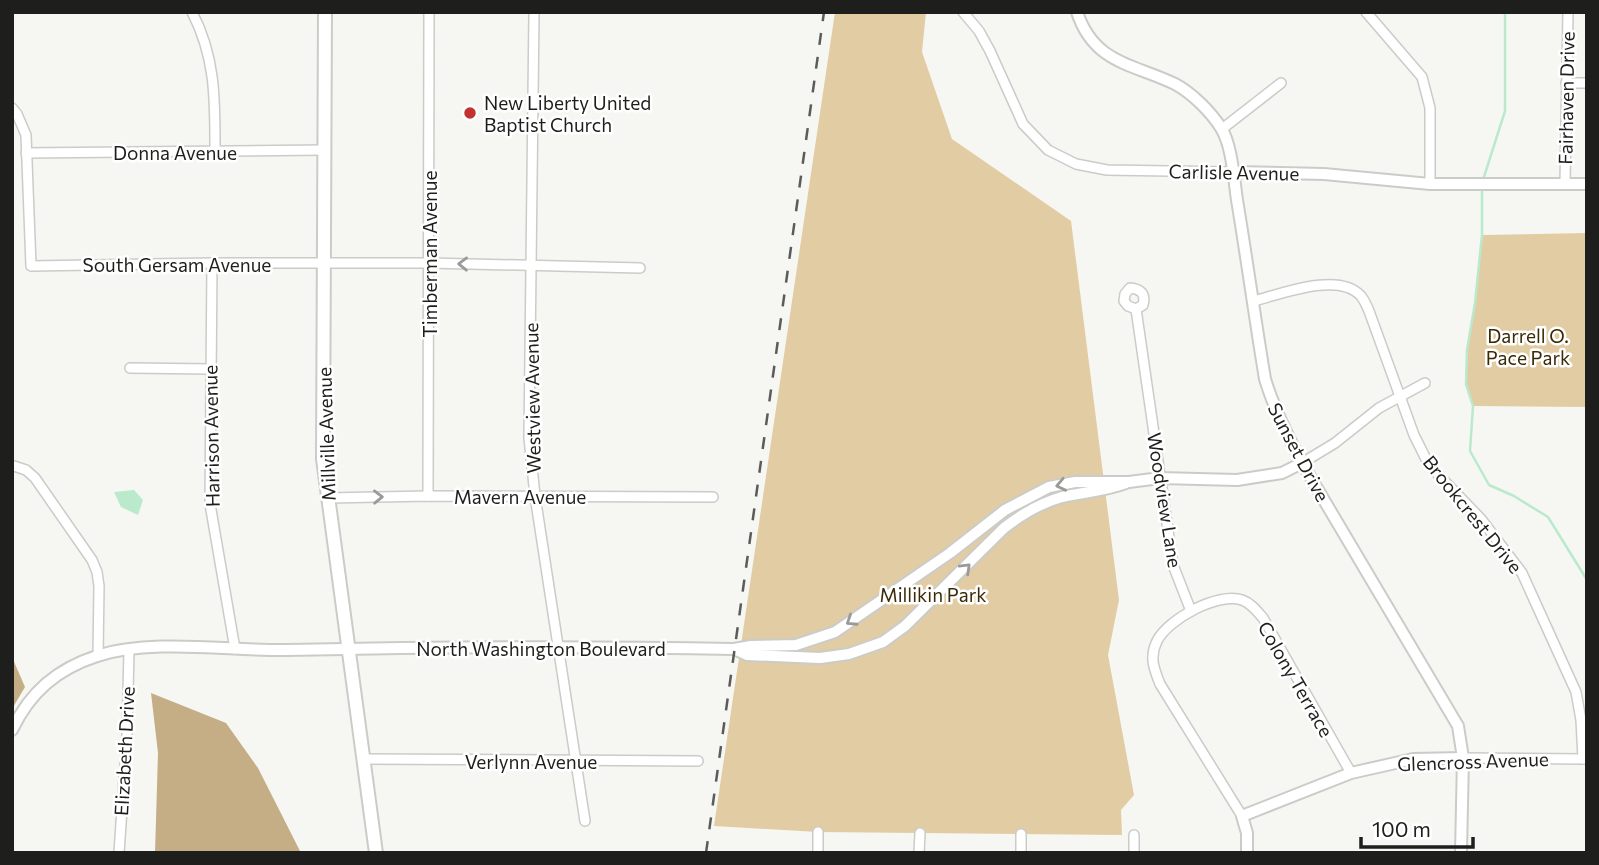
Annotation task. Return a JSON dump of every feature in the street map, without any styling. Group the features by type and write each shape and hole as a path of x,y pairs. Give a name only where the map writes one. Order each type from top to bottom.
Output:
{"main road":[{"name":"Millville Avenue","path":"325,12 323,459 376,853"}],"street":[{"path":"192,12 204,35 211,64 215,101 215,152"},
{"name":"Timberman Avenue","path":"428,496 429,12"},
{"name":"Westview Avenue","path":"534,12 529,438 535,496 585,821"},
{"name":"Carlisle Avenue","path":"963,12 979,31 990,51 1023,124 1048,150 1076,164 1107,170 1324,174 1430,184 1587,184"},
{"name":"Sunset Drive","path":"1077,12 1094,44 1109,57 1177,85 1195,98 1222,129 1232,172 1265,379 1279,421 1302,463 1458,726 1463,758 1461,853"},
{"name":"Fairhaven Drive","path":"1565,184 1568,12"},
{"path":"1367,13 1422,77 1430,108 1430,184"},
{"path":"1222,129 1281,83"},
{"path":"1566,83 1587,83"},
{"path":"12,108 18,114 26,135 26,153"},
{"name":"Donna Avenue","path":"26,153 324,150"},
{"name":"South Gersam Avenue","path":"26,153 31,265 429,263 640,268"},
{"name":"Harrison Avenue","path":"212,263 210,504 235,649"},
{"name":"Brookcrest Drive","path":"1254,301 1332,284 1348,288 1360,295 1370,310 1414,435 1429,466 1481,519 1522,573 1576,692 1585,759"},
{"name":"Woodview Lane","path":"1136,309 1173,565 1191,611"},
{"path":"130,368 211,369"},
{"name":"North Washington Boulevard","path":"12,730 20,712 37,690 58,673 99,656 129,650 558,646 734,649 796,645 835,632 939,561 1004,510 1049,487 1074,482 1129,482 1160,478 1237,481 1282,472 1335,443 1378,408 1425,383"},
{"path":"14,466 26,470 35,478 92,560 99,586 99,656"},
{"name":"North Washington Boulevard","path":"734,649 747,655 820,658 863,650 883,642 905,626 1004,528 1021,515 1051,500 1109,490 1129,482"},
{"name":"Mavern Avenue","path":"328,498 713,497"},
{"name":"Colony Terrace","path":"1191,611 1213,601 1228,598 1250,603 1263,618 1351,773"},
{"path":"1191,611 1165,630 1157,641 1152,665 1160,684 1242,816 1247,833 1247,853"},
{"name":"Elizabeth Drive","path":"120,853 129,650"},
{"name":"Verlynn Avenue","path":"364,759 698,761"},
{"name":"Glencross Avenue","path":"1242,816 1351,773 1413,759 1585,759"},
{"path":"818,832 818,853"},
{"path":"919,833 919,853"},
{"path":"1021,834 1021,853"},
{"path":"1134,835 1134,853"}],"green space":[{"name":"Millikin Park","path":"835,12 926,12 922,52 952,139 1071,221 1119,600 1108,655 1134,795 1121,810 1122,835 818,832 714,826"},
{"name":"Darrell O. Pace Park","path":"1587,233 1587,407 1473,406 1466,384 1467,350 1482,235"}],"shaded area":[{"path":"134,490 143,500 138,515 121,507 114,492"},
{"path":"12,657 25,687 12,709"},
{"path":"151,693 226,723 258,768 301,853 155,853 158,753"}],"waterway":[{"path":"1483,180 1505,111 1505,12"},
{"path":"1482,187 1482,235 1467,350 1466,384 1473,406 1470,451 1489,485 1514,496 1548,517 1587,580"}],"railway":[{"path":"706,853 824,12"}],"place":[{"name":"New Liberty United Baptist Church","path":"470,113"}]}
